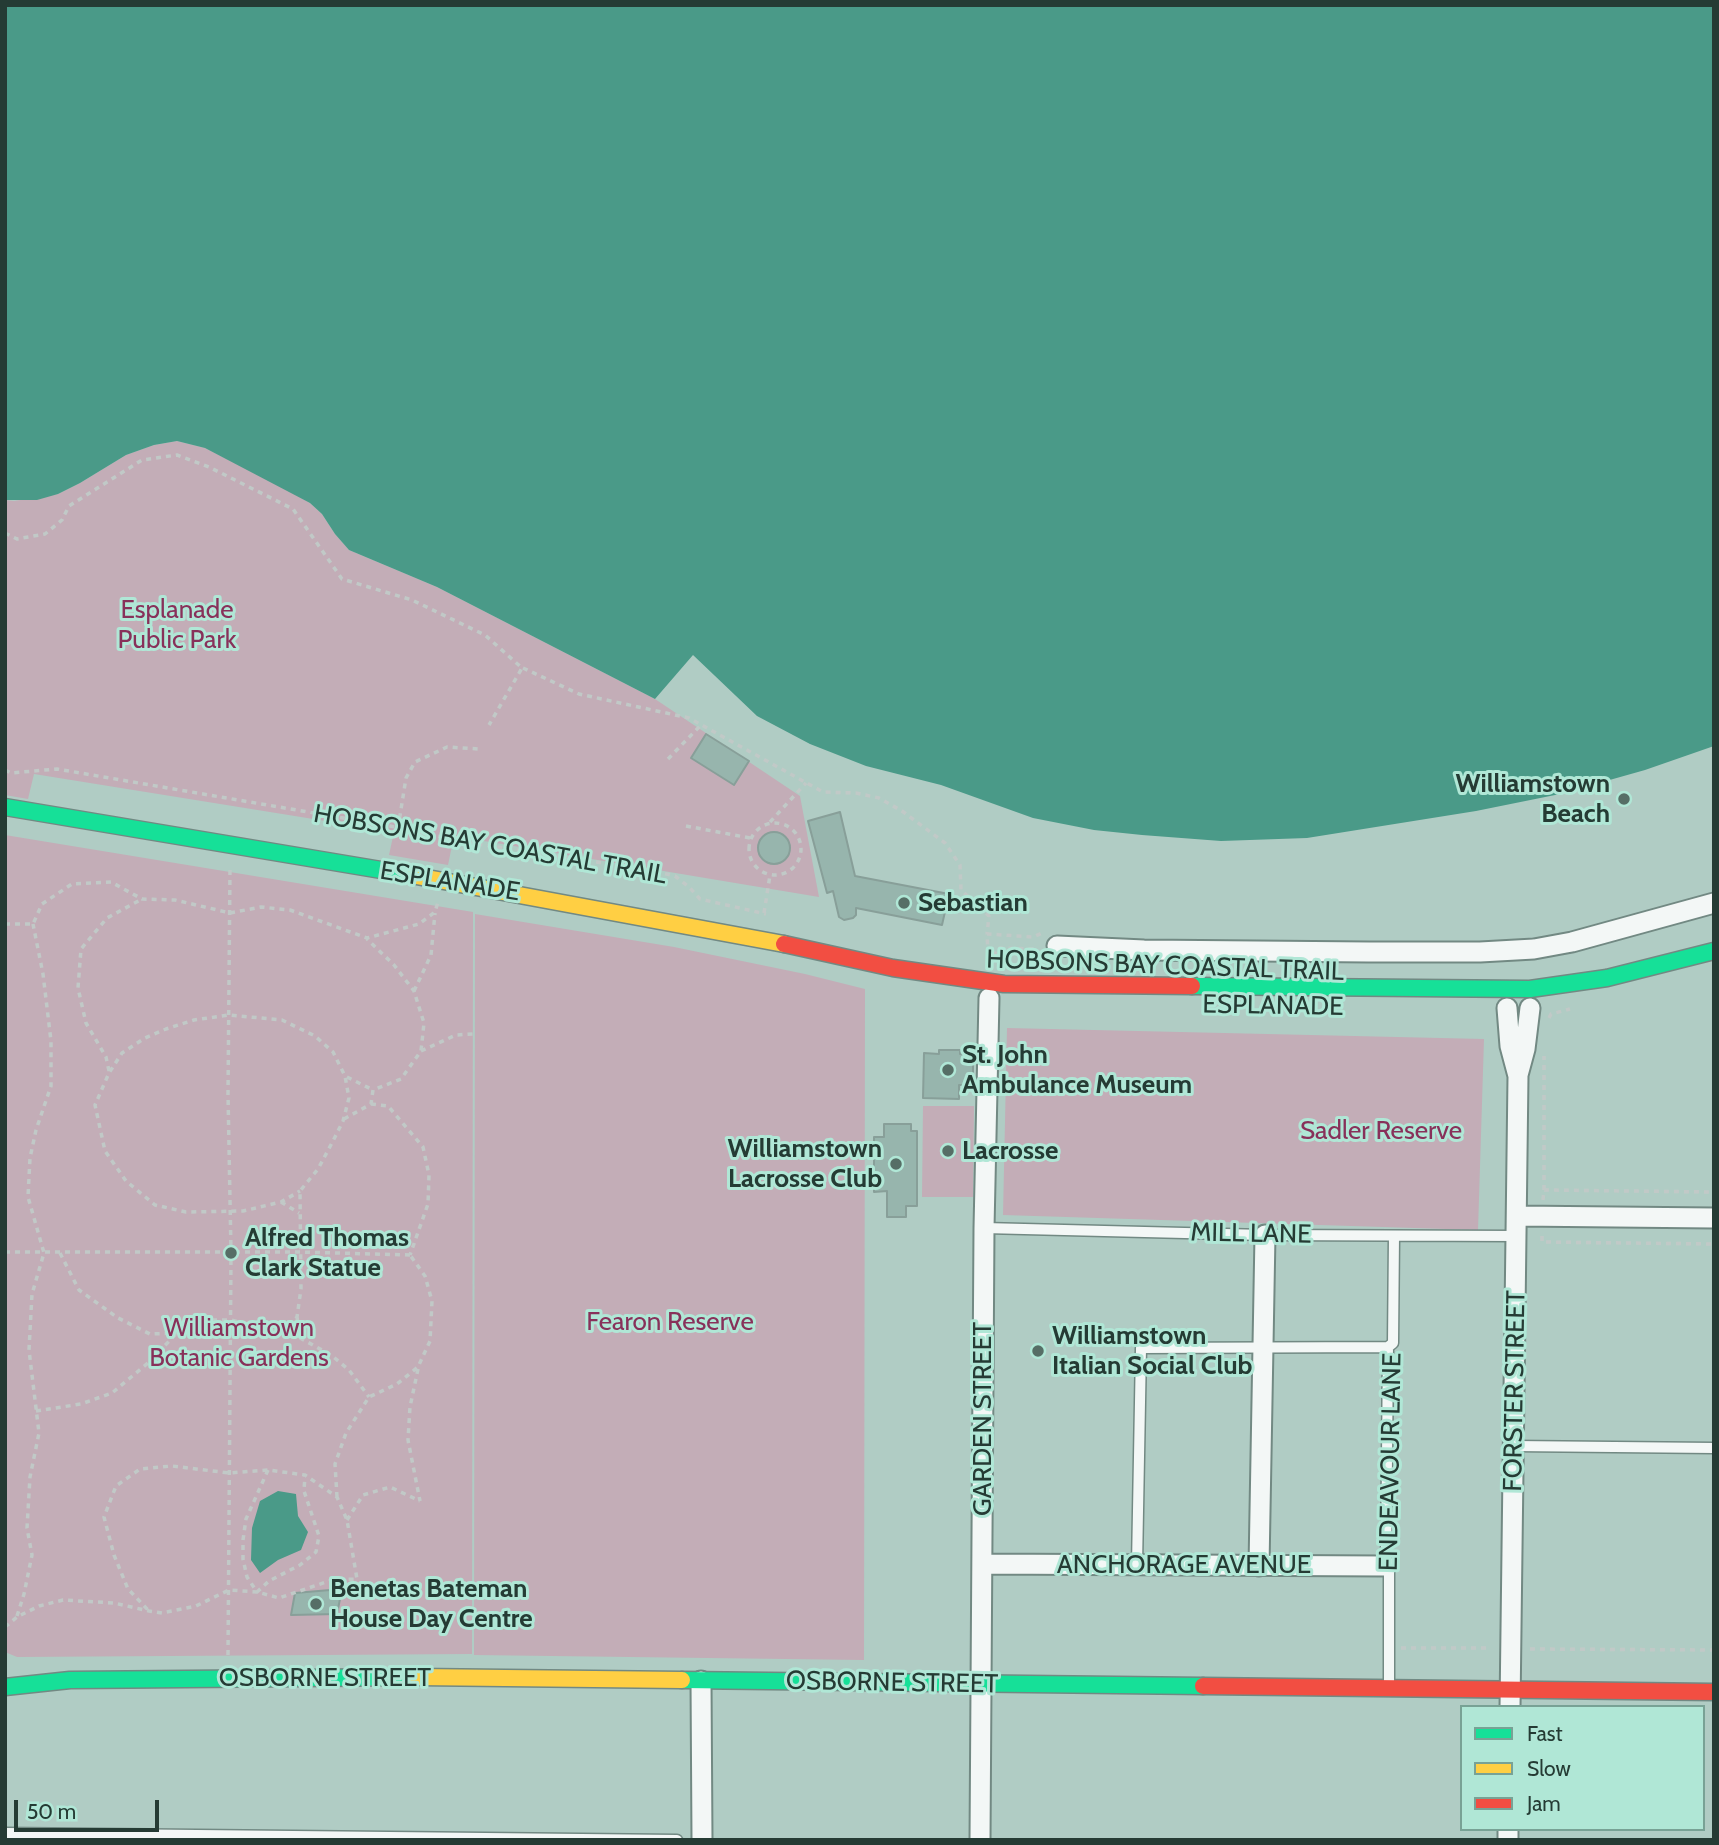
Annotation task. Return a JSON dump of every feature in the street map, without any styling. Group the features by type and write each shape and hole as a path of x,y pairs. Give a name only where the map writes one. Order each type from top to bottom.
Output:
{"street":[{"name":"ESPLANADE","path":"5,807 447,880 768,940 994,994 1021,985 1516,1005 1565,986 1651,968 1714,951"},
{"name":"HOBSONS BAY COASTAL TRAIL","path":"1057,946 1144,950 1356,952 1534,949 1572,942 1714,902"},
{"name":"ESPLANADE","path":"1572,1004 1651,968"},
{"name":"GARDEN STREET","path":"980,1840 984,1228 994,994"},
{"name":"FORSTER STREET","path":"1510,1698 1518,1076 1525,1049 1516,1005"},
{"path":"1518,1226 1714,1218"},
{"path":"1259,1566 1265,1235"},
{"name":"ANCHORAGE AVENUE","path":"982,1564 1386,1566"},
{"name":"OSBORNE STREET","path":"5,1669 70,1680"},
{"name":"OSBORNE STREET","path":"5,1687 70,1680 392,1677 1389,1688 1510,1698 1714,1692"},
{"path":"701,1681 702,1840"}],"lane":[{"name":"MILL LANE","path":"984,1228 1394,1236 1518,1226"},
{"name":"ENDEAVOUR LANE","path":"1389,1688 1389,1571 1386,1566 1388,1347 1393,1343 1394,1236"},
{"path":"1137,1565 1141,1348 1388,1347"},
{"path":"1514,1446 1714,1448"},
{"path":"5,1833 677,1840"}],"path":[{"path":"5,533 17,539 45,534 62,520 69,506 142,460 177,455 209,467 293,509 342,579 412,600 485,635 522,668 579,694 689,718 823,792 856,793 879,798 902,811 945,843 960,865 961,890 989,916 988,954 994,956"},
{"path":"489,725 522,668"},
{"path":"668,759 701,725"},
{"path":"398,828 406,778 415,762 447,747 479,749"},
{"name":"HOBSONS BAY COASTAL TRAIL","path":"5,770 12,773 57,769 470,843 649,870 675,876 700,899 778,916"},
{"path":"768,823 779,823 794,830 801,842 801,851 795,866 780,875 770,875 755,868 748,851 750,838 806,783"},
{"path":"686,826 750,838"},
{"path":"228,1678 230,846"},
{"path":"764,913 770,875"},
{"path":"414,991 431,955 435,912 447,880"},
{"path":"17,1616 32,1555 27,1528 30,1477 39,1433 29,1350 32,1294 44,1253 28,1197 30,1158 51,1086 51,1041 43,974 33,924 43,904 72,884 111,882 142,899 175,900 230,913 261,907 290,910 367,938 394,965 414,991 424,1023 421,1051 401,1079 373,1090 345,1076"},
{"path":"109,1073 106,1057 86,1023 78,988 81,949 107,918 142,899"},
{"path":"367,938 419,924 435,912"},
{"path":"5,924 33,924"},
{"path":"987,934 1033,937 1043,932"},
{"path":"995,966 996,948 1041,949 1057,946"},
{"path":"1544,1025 1551,1014 1572,1004"},
{"path":"229,1015 282,1020 315,1036 333,1052 345,1076 349,1098 343,1121 318,1169 300,1191 281,1202 231,1212 186,1212 155,1205 126,1181 104,1151 95,1105 109,1073 122,1053 145,1038 194,1020 229,1015"},
{"path":"421,1051 456,1035 473,1034"},
{"path":"1544,1052 1544,1190"},
{"path":"371,1104 373,1090"},
{"path":"343,1121 371,1104 388,1106 423,1147 429,1175 428,1204 410,1255"},
{"path":"300,1191 301,1289 297,1317 300,1338"},
{"path":"281,1202 299,1213"},
{"path":"5,1252 300,1252 410,1255"},
{"path":"61,1253 79,1290 118,1318 150,1334 177,1333 208,1320 230,1320 300,1338 331,1355 349,1370 369,1397"},
{"path":"347,1520 363,1495 390,1487 420,1501 408,1440 410,1407 418,1367 430,1341 432,1301 425,1276 410,1255"},
{"path":"282,1333 297,1317"},
{"path":"36,1411 81,1404 112,1393 148,1363 177,1333"},
{"path":"5,1628 17,1616 38,1606 63,1600 114,1603 162,1613 196,1606 229,1590 257,1592 279,1598 332,1580 357,1579 347,1520 337,1497 335,1464 346,1433 369,1397 397,1384 418,1367"},
{"path":"149,1611 128,1589 114,1555 104,1517 116,1486 140,1469 172,1466 229,1473 268,1470 305,1475 337,1497"},
{"path":"257,1592 245,1568 243,1540 246,1518 268,1470"},
{"path":"257,1592 269,1581 300,1565 316,1552 319,1536 304,1491 305,1475"},
{"path":"1389,1648 1714,1650"}],"green space":[{"name":"Esplanade Public Park","path":"177,441 205,448 310,503 322,514 349,550 437,587 655,699 800,796 819,897 454,836 448,865 389,855 394,832 34,774 28,799 5,795 5,500 58,494 126,455 154,445"},
{"name":"Williamstown Botanic Gardens","path":"5,835 473,912 472,1654 17,1657 5,1652"},
{"name":"Fearon Reserve","path":"475,914 674,947 865,989 864,1660 474,1655"},
{"name":"Sadler Reserve","path":"1007,1028 1484,1039 1478,1230 1003,1215"},
{"name":"Lacrosse","path":"923,1106 974,1106 973,1197 922,1197"}],"shaded area":[{"path":"5,5 1714,5 1714,746 1645,770 1560,794 1476,811 1307,838 1221,841 1094,830 1033,818 941,785 866,766 810,744 757,716 693,655 655,699 437,587 349,550 322,514 310,503 205,448 177,441 154,445 126,455 58,494 37,500 5,500"},
{"path":"278,1491 296,1494 298,1516 308,1532 301,1550 278,1560 260,1573 251,1560 252,1528 260,1501"}],"building":[{"path":"706,734 749,761 734,785 691,758"},
{"path":"840,812 855,876 949,894 942,925 856,908 853,918 844,920 839,917 833,891 827,893 808,821"},
{"path":"774,832 785,837 790,848 785,859 774,864 763,859 758,848 763,837"},
{"name":"St. John Ambulance Museum","path":"939,1050 960,1050 960,1054 973,1054 973,1085 959,1085 959,1099 923,1098 924,1053 939,1054"},
{"name":"Williamstown Lacrosse Club","path":"884,1124 911,1124 911,1131 917,1131 917,1206 906,1206 906,1217 887,1217 887,1191 874,1192 874,1137 884,1137"},
{"name":"Benetas Bateman House Day Centre","path":"342,1589 337,1614 291,1615 295,1593"}],"traffic: fast":[{"path":"5,807 411,875"},
{"path":"1192,986 1530,989 1607,978 1714,951"},
{"path":"5,1687 70,1680 417,1677"},
{"path":"682,1680 1203,1686"}],"traffic: slow":[{"path":"411,875 784,944"},
{"path":"417,1677 682,1680"}],"traffic: jam":[{"path":"784,944 893,968 1004,984 1192,986"},
{"path":"1203,1686 1714,1692"}],"place":[{"name":"Williamstown Beach","path":"1624,799"},
{"name":"Sebastian","path":"904,903"},
{"name":"St. John Ambulance Museum","path":"948,1070"},
{"name":"Lacrosse","path":"948,1151"},
{"name":"Williamstown Lacrosse Club","path":"896,1164"},
{"name":"Alfred Thomas Clark Statue","path":"231,1253"},
{"name":"Williamstown Italian Social Club","path":"1038,1351"},
{"name":"Benetas Bateman House Day Centre","path":"316,1604"}]}
